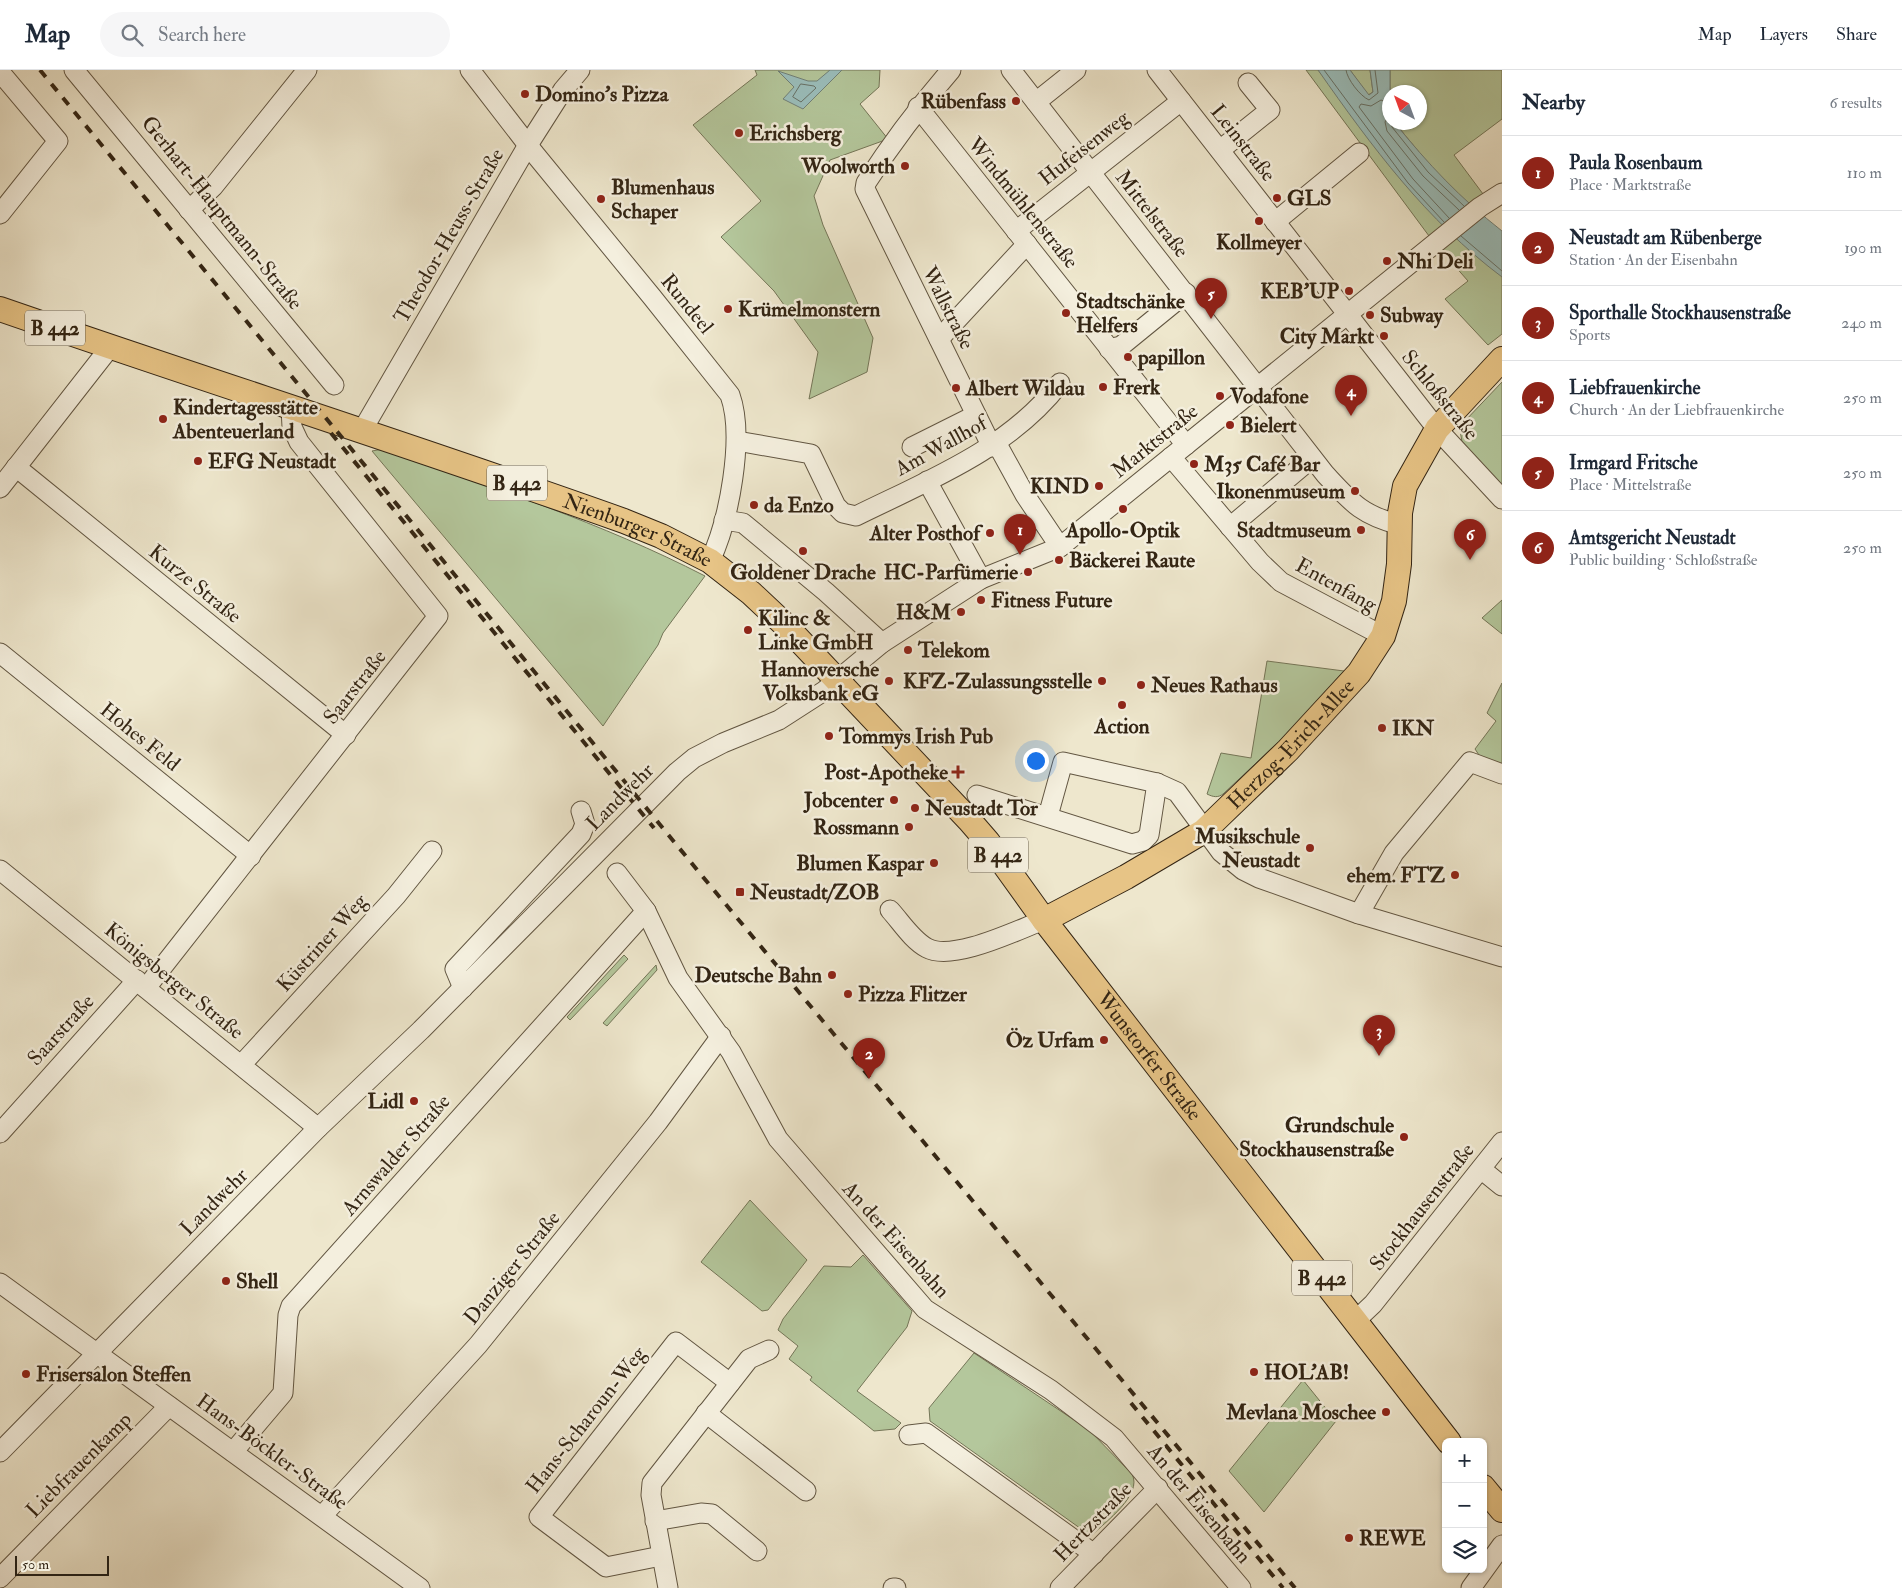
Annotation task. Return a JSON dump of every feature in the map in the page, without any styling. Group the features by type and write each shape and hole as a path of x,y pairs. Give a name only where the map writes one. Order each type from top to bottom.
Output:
{"main road":[{"name":"Nienburger Straße","path":"0,309 291,408 363,430 624,521 660,536 710,561 751,593 838,680"},
{"path":"1437,429 1502,360"},
{"name":"Herzog-Erich-Allee","path":"1044,920 1126,877 1204,831 1274,764 1343,691 1368,660 1382,636 1394,601 1405,486 1437,429"},
{"name":"Wunstorfer Straße","path":"838,680 975,827 1044,920 1445,1438"},
{"path":"1487,1492 1502,1510"}],"street":[{"name":"Gerhart-Hauptmann-Straße","path":"74,70 334,385"},
{"path":"189,210 213,187 307,70"},
{"name":"Rundeel","path":"470,70 528,145 721,382 735,409 737,441 720,540 710,561"},
{"name":"Theodor-Heuss-Straße","path":"363,430 528,145 563,90 580,70"},
{"path":"918,107 951,70"},
{"name":"Mittelstraße","path":"1011,70 1325,474 1355,506 1378,520 1400,525"},
{"path":"1036,102 1076,70"},
{"name":"Leinstraße","path":"1157,70 1348,314"},
{"path":"0,72 58,141 6,192 0,214"},
{"path":"1220,150 1270,110 1248,83"},
{"name":"Hufeisenweg","path":"939,339 1021,237 1090,171 1181,101"},
{"name":"Wallstraße","path":"918,107 871,175 865,189 976,414 1025,495 1060,547"},
{"name":"Windmühlenstraße","path":"918,107 1186,445"},
{"path":"1275,222 1359,154"},
{"name":"Marktstraße","path":"838,680 882,643 981,579 1060,547 1480,207 1502,193"},
{"path":"1109,349 1121,346 1186,293"},
{"name":"Schloßstraße","path":"1348,314 1437,429 1502,499"},
{"path":"0,488 111,346"},
{"name":"Am Wallhof","path":"737,441 811,454 836,506 843,513 856,516 928,481 995,445 1042,406 1060,383"},
{"name":"Saarstraße","path":"0,1134 141,984 251,856 438,616 299,442 292,427 291,408"},
{"path":"912,447 976,414"},
{"name":"Entenfang","path":"1171,457 1230,527 1281,582 1382,636"},
{"path":"1230,527 1312,458"},
{"name":"Kurze Straße","path":"16,467 346,735"},
{"path":"928,481 981,579"},
{"path":"724,520 743,523 826,592 882,643"},
{"name":"Hohes Feld","path":"0,654 251,856"},
{"name":"Landwehr","path":"0,1452 318,1128 463,988 677,772 694,758 722,743 779,720 838,680"},
{"path":"1048,816 1063,762 1157,783 1177,792 1221,852 1243,870 1259,878 1359,914 1502,957"},
{"path":"1359,914 1394,853 1470,762 1502,774"},
{"path":"977,795 1132,844 1143,841 1149,835 1157,783"},
{"name":"Landwehr","path":"463,988 455,969 581,834 585,824 581,811"},
{"name":"Küstriner Weg","path":"242,1064 396,896 432,851"},
{"name":"Königsberger Straße","path":"0,870 242,1064 318,1128"},
{"name":"An der Eisenbahn","path":"617,873 646,911 678,978 721,1036 778,1138 925,1309 1050,1390 1114,1438 1241,1588"},
{"path":"890,910 920,943 932,950 944,952 973,946 1044,920"},
{"name":"Arnswalder Straße","path":"233,1452 283,1392 288,1315 291,1306 646,911"},
{"name":"Danziger Straße","path":"322,1516 478,1346 658,1122 721,1036"},
{"name":"Stockhausenstraße","path":"1355,1321 1373,1304 1502,1142"},
{"path":"1481,1169 1502,1186"},
{"name":"Hans-Böckler-Straße","path":"0,1283 418,1587"},
{"name":"Hans-Scharoun-Weg","path":"661,1556 606,1567 539,1517 676,1342 730,1383"},
{"path":"668,1588 651,1495 652,1482 749,1359 769,1350"},
{"name":"Liebfrauenkamp","path":"0,1578 169,1406"},
{"path":"706,1413 806,1492"},
{"path":"909,1435 926,1433 1094,1554"},
{"name":"Hertzstraße","path":"1060,1588 1158,1488"},
{"path":"655,1521 702,1513 712,1514 757,1551"},
{"path":"1471,1588 1502,1545"}],"green space":[{"path":"755,70 880,70 879,87 860,104 888,139 830,160 814,196 823,225 873,338 867,372 809,399 818,352 774,291 721,237 761,201 693,125 757,75"},
{"path":"1306,70 1318,70 1502,277 1502,334 1488,345 1445,299 1468,281 1432,240"},
{"path":"1350,70 1370,70 1373,92 1368,95"},
{"path":"1390,70 1502,70 1502,119 1454,155 1486,198 1473,209 1432,168 1401,130 1427,130 1427,85 1390,85"},
{"path":"1502,382 1502,487 1462,442 1460,430 1463,423"},
{"path":"383,449 506,492 587,523 627,539 705,576 663,633 658,645 603,726 372,451"},
{"path":"1502,600 1502,634 1482,618"},
{"path":"1267,661 1344,671 1284,737 1223,794 1217,797 1209,795 1207,794 1221,753 1251,758"},
{"path":"1502,683 1502,769 1485,764 1475,749 1496,721 1487,713"},
{"path":"624,955 628,959 570,1020 567,1017"},
{"path":"656,965 657,970 607,1026 603,1023"},
{"path":"750,1200 807,1260 768,1310 762,1311 701,1262"},
{"path":"863,1255 912,1311 907,1327 857,1391 901,1423 895,1429 874,1431 810,1380 812,1377 789,1359 798,1346 778,1330 783,1319 824,1266 851,1267"},
{"path":"974,1353 1089,1430 1132,1474 1134,1482 1128,1499 1091,1536 930,1421 929,1408"},
{"path":"1303,1380 1336,1421 1264,1512 1229,1471"}],"water":[{"path":"830,70 842,70 803,109 783,99 794,87 778,71 808,81 817,81"},
{"path":"1318,70 1350,70 1369,95 1373,92 1370,70 1390,70 1390,85 1382,85 1382,130 1401,130 1458,193 1502,231 1502,277 1474,255 1425,207 1359,127"}],"railway":[{"path":"40,70 703,877 1295,1588"},
{"path":"331,433 654,828"},
{"path":"1131,1403 1283,1588"}],"place":[{"name":"Domino's Pizza","path":"525,94"},
{"name":"Rübenfass","path":"1016,101"},
{"name":"Erichsberg","path":"739,133"},
{"name":"Woolworth","path":"905,166"},
{"name":"GLS","path":"1277,198"},
{"name":"Blumenhaus Schaper","path":"601,199"},
{"name":"Kollmeyer","path":"1259,221"},
{"name":"Nhi Deli","path":"1387,261"},
{"name":"KEB'UP","path":"1349,291"},
{"name":"Krümelmonstern","path":"728,309"},
{"name":"Stadtschänke Helfers","path":"1066,313"},
{"name":"Subway","path":"1370,315"},
{"name":"Irmgard Fritsche","path":"1211,319"},
{"name":"City Markt","path":"1384,336"},
{"name":"papillon","path":"1128,357"},
{"name":"Frerk","path":"1103,387"},
{"name":"Albert Wildau","path":"956,388"},
{"name":"Vodafone","path":"1220,396"},
{"name":"Liebfrauenkirche","path":"1351,416"},
{"name":"Kindertagesstätte Abenteuerland","path":"163,419"},
{"name":"Bielert","path":"1230,425"},
{"name":"EFG Neustadt","path":"198,461"},
{"name":"M35 Café Bar","path":"1194,464"},
{"name":"KIND","path":"1099,486"},
{"name":"Ikonenmuseum","path":"1355,491"},
{"name":"da Enzo","path":"754,505"},
{"name":"Apollo-Optik","path":"1123,509"},
{"name":"Stadtmuseum","path":"1361,530"},
{"name":"Alter Posthof","path":"990,533"},
{"name":"Goldener Drache","path":"803,551"},
{"name":"Paula Rosenbaum","path":"1020,555"},
{"name":"Bäckerei Raute","path":"1059,560"},
{"name":"Amtsgericht Neustadt","path":"1470,560"},
{"name":"HC-Parfümerie","path":"1028,572"},
{"name":"Fitness Future","path":"981,600"},
{"name":"H&M","path":"961,612"},
{"name":"Kilinc & Linke GmbH","path":"748,630"},
{"name":"Telekom","path":"908,650"},
{"name":"Hannoversche Volksbank eG","path":"889,681"},
{"name":"KFZ-Zulassungsstelle","path":"1102,681"},
{"name":"Neues Rathaus","path":"1141,685"},
{"name":"Action","path":"1122,705"},
{"name":"IKN","path":"1382,728"},
{"name":"Tommys Irish Pub","path":"829,736"},
{"name":"Post-Apotheke","path":"958,772"},
{"name":"Jobcenter","path":"894,800"},
{"name":"Neustadt Tor","path":"915,808"},
{"name":"Rossmann","path":"909,827"},
{"name":"Musikschule Neustadt","path":"1310,848"},
{"name":"Blumen Kaspar","path":"934,863"},
{"name":"ehem. FTZ","path":"1455,875"},
{"name":"Neustadt/ZOB","path":"740,892"},
{"name":"Deutsche Bahn","path":"832,975"},
{"name":"Pizza Flitzer","path":"848,994"},
{"name":"Öz Urfam","path":"1104,1040"},
{"name":"Sporthalle Stockhausenstraße","path":"1379,1056"},
{"name":"Neustadt am Rübenberge","path":"869,1079"},
{"name":"Lidl","path":"414,1101"},
{"name":"Grundschule Stockhausenstraße","path":"1404,1137"},
{"name":"Shell","path":"226,1281"},
{"name":"HOL'AB!","path":"1254,1372"},
{"name":"Frisersalon Steffen","path":"26,1374"},
{"name":"Mevlana Moschee","path":"1386,1412"},
{"name":"REWE","path":"1349,1538"}]}
